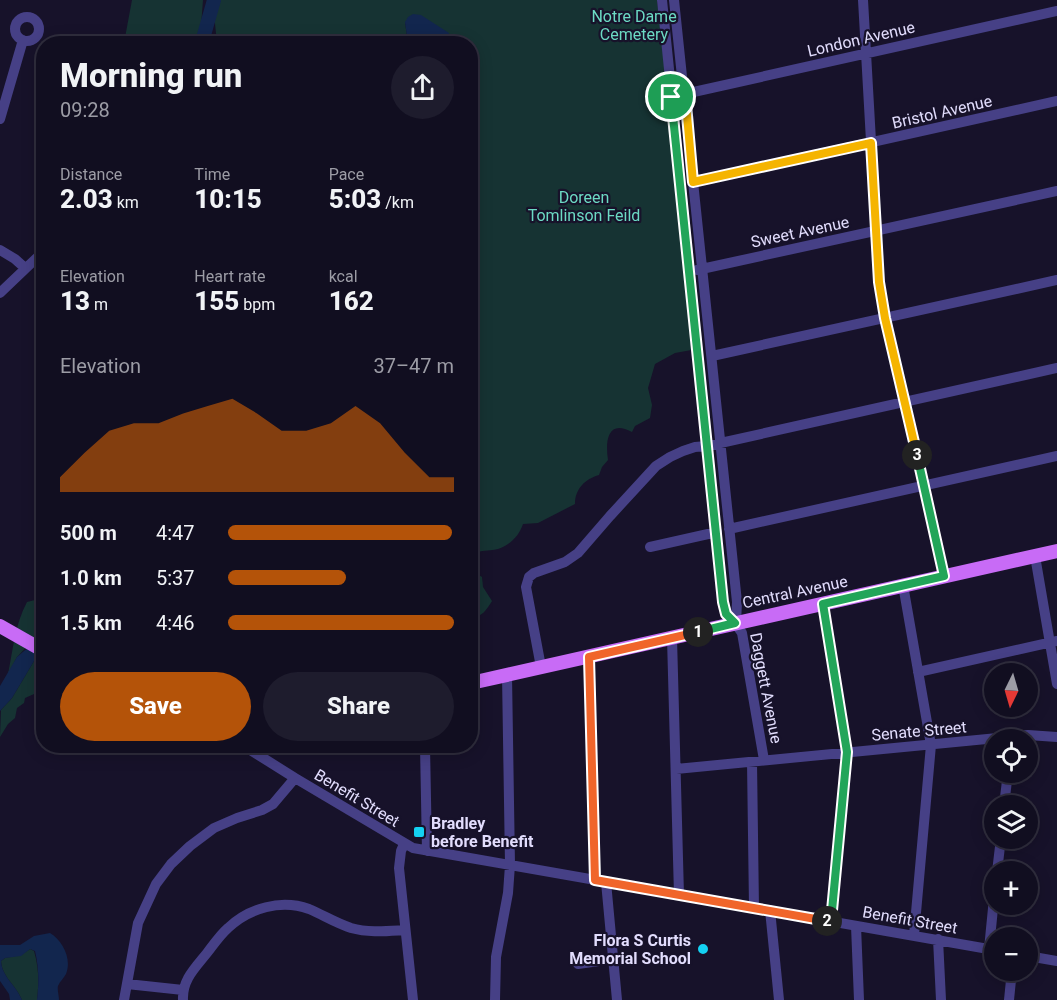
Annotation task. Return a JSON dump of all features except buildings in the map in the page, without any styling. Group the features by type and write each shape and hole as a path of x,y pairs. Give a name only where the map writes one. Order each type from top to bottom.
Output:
{"main road":[{"name":"Central Avenue","path":"478,681 1057,551"},
{"path":"0,626 36,647"}],"street":[{"name":"Daggett Avenue","path":"662,0 725,609 726,614 742,633 764,760"},
{"name":"Daggett Avenue","path":"674,0 737,602 735,623"},
{"path":"863,0 879,282 885,318 944,576"},
{"name":"London Avenue","path":"671,97 1057,11"},
{"path":"0,119 23,40"},
{"name":"Bristol Avenue","path":"693,182 1057,101"},
{"name":"Sweet Avenue","path":"689,271 1057,191"},
{"path":"0,250 25,268"},
{"path":"0,293 36,258"},
{"path":"712,356 1057,280"},
{"path":"541,667 526,587 529,577 565,562 578,553 656,466 670,456 695,447 1057,368"},
{"path":"729,530 1057,456"},
{"path":"650,547 717,532"},
{"path":"1035,556 1054,642 1057,684"},
{"path":"903,585 931,745 914,935"},
{"path":"823,604 847,752 831,921"},
{"path":"672,638 679,895"},
{"path":"918,672 1054,642"},
{"path":"589,657 600,881 613,959 617,1000"},
{"path":"495,1000 496,957 508,893 510,865 507,675"},
{"name":"Senate Street","path":"1038,736 1057,737"},
{"name":"Senate Street","path":"676,770 984,740"},
{"name":"Benefit Street","path":"255,753 413,848 984,947"},
{"path":"424,753 428,851"},
{"name":"Daggett Avenue","path":"752,762 754,908"},
{"path":"124,1000 138,923 156,885 171,864 189,846 214,828 273,804 295,778"},
{"path":"404,844 399,861 413,1000"},
{"path":"127,984 183,995 189,977 229,927 260,909 280,905 299,907 352,928 379,932 405,930"},
{"path":"770,910 779,1000"},
{"path":"856,926 859,1000"},
{"path":"939,939 941,1000"},
{"path":"1038,958 1057,961"},
{"path":"578,963 613,959"},
{"path":"1010,1000 1011,981"}],"green space":[{"path":"132,0 203,0 201,26 206,36 125,36"},
{"path":"216,0 657,0 697,349 675,353 655,364 648,388 652,405 650,418 635,426 632,432 618,428 613,430 607,445 608,460 599,475 582,485 575,504 538,523 523,524 516,536 502,547 478,552 478,36 448,36 448,33 405,22 407,36 216,36 214,14"},
{"path":"478,574 482,577 483,587 492,601 478,616"},
{"path":"36,600 36,637 17,657 8,674 15,637 27,602"},
{"path":"36,658 36,693 25,698 24,703 17,708 15,718 0,737 1,710 12,698"},
{"path":"30,949 34,951 37,963 37,1000 22,1000 4,972 1,961 21,955"}],"water":[{"path":"413,14 421,15 449,33 449,36 407,36 405,22"},
{"path":"36,639 36,658 12,698 0,711 0,686 17,657"},
{"path":"50,933 62,946 68,962 66,974 58,986 59,1000 37,1000 37,963 35,951 30,949 21,956 5,958 1,961 4,972 22,1000 10,1000 9,994 0,981 0,945 20,945 34,936"}],"waterway":[{"path":"204,36 214,0"}],"place":[{"name":"Bradley before Benefit","path":"419,832"},
{"name":"Flora S Curtis Memorial School","path":"703,949"}],"route":[{"path":"685,93 693,182 871,143 881,297 944,576 823,604 847,752 831,921 595,880 589,657 735,623 726,614 723,602 671,97 685,93"}],"park label":[{"name":"Notre Dame Cemetery","path":"634,25"},
{"name":"Doreen Tomlinson Feild","path":"584,206"}]}
